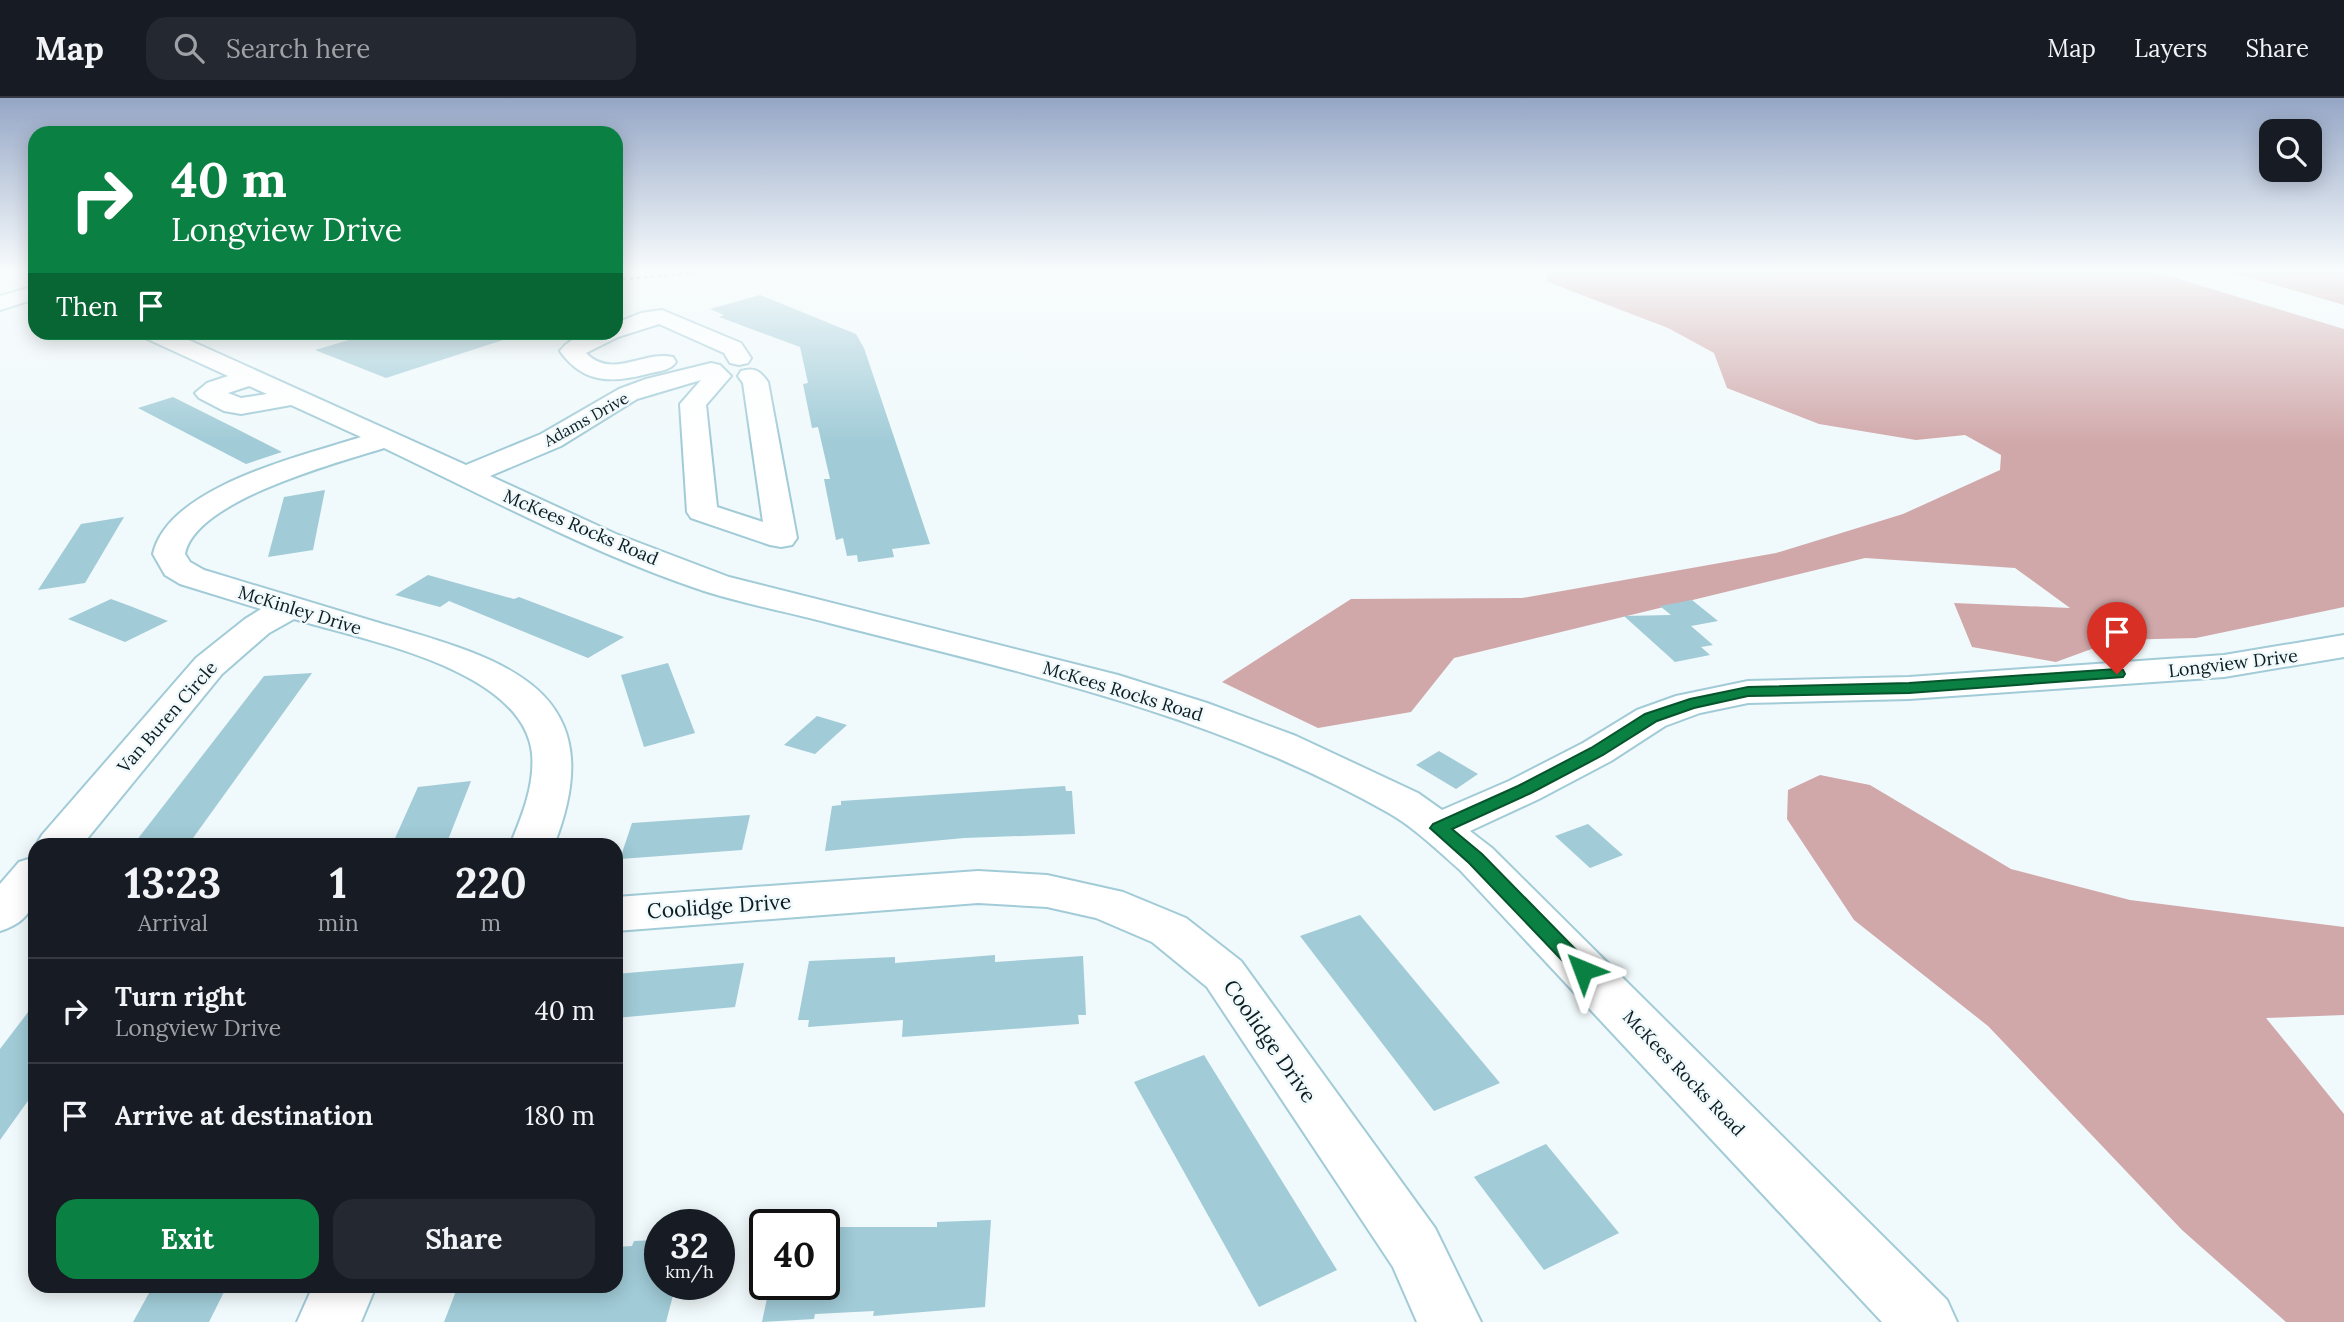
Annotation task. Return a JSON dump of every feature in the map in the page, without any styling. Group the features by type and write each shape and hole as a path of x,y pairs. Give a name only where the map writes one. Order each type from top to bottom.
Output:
{"street":[{"path":"623,335 721,367 755,383 781,538 702,512 693,404 721,367 733,348 690,329"},
{"name":"McKees Rocks Road","path":"168,340 605,541 717,584 1105,683 1193,711 1282,745 1362,781 1402,803 1439,828 1476,859 1925,1322"},
{"path":"596,340 572,351 576,358 603,372 618,373 666,361 721,367"},
{"name":"Adams Drive","path":"464,476 551,440 628,394 721,367"},
{"path":"248,378 208,393 241,406 292,397"},
{"name":"McKinley Drive","path":"386,438 241,489 207,506 186,523 173,539 169,554 177,568 192,577 471,664 504,681 525,699 542,721 551,746 553,782 535,838"},
{"name":"Van Buren Circle","path":"64,838 209,666 257,626 291,607"},
{"name":"Longview Drive","path":"1439,828 1524,790 1597,752 1651,718 1690,704 1748,692 1909,688 2224,666 2344,646"},
{"path":"0,914 28,881"},
{"name":"Coolidge Drive","path":"623,913 978,887 1047,891 1107,904 1168,930 1224,974 1414,1248 1449,1322"},
{"path":"329,1322 342,1293"}],"shaded area":[{"path":"1670,329 2344,329 2344,607 2196,638 2116,640 2056,662 1972,647 1954,603 2070,608 2015,568 1865,558 1454,658 1411,712 1318,728 1222,682 1351,599 1522,598 1776,553 1903,514 2000,470 2001,455 1965,435 1916,440 1819,424 1727,388 1714,353"},
{"path":"1820,775 1870,785 2011,869 2130,900 2344,927 2344,1015 2266,1018 2344,1114 2344,1322 2286,1322 2182,1230 1988,1026 1854,920 1787,819 1788,790"}],"building":[{"path":"752,329 844,329 856,334 864,348 930,544 892,549 894,557 858,562 857,555 847,556 843,538 836,540 824,479 830,479 818,427 812,428 803,384 808,383 800,347"},
{"path":"349,340 503,340 386,378 315,350"},
{"path":"173,397 282,452 246,464 138,408"},
{"path":"325,490 313,550 268,557 284,497"},
{"path":"124,517 85,583 38,590 81,524"},
{"path":"428,575 514,599 519,597 624,637 588,658 449,601 440,607 395,595"},
{"path":"111,599 168,621 125,642 68,619"},
{"path":"1692,600 1718,621 1691,626 1713,645 1701,647 1710,655 1675,662 1624,616 1671,615 1660,606"},
{"path":"668,663 695,733 644,747 621,675"},
{"path":"312,673 193,838 138,838 264,676"},
{"path":"817,716 847,725 815,754 784,745"},
{"path":"1439,751 1478,774 1456,789 1416,765"},
{"path":"471,781 449,838 395,838 418,787"},
{"path":"1065,786 1066,791 1072,791 1075,834 964,838 825,851 832,806 841,805 841,801"},
{"path":"750,815 742,850 623,859 623,850 632,823"},
{"path":"1588,824 1623,855 1590,868 1555,836"},
{"path":"1360,915 1500,1083 1434,1111 1300,936"},
{"path":"995,955 995,962 1083,956 1086,1015 1078,1015 1079,1024 902,1037 903,1020 808,1027 809,1020 798,1020 809,961 895,957 895,963"},
{"path":"744,963 735,1007 623,1017 623,973"},
{"path":"28,1012 28,1101 0,1140 0,1049"},
{"path":"1204,1055 1337,1270 1259,1307 1134,1082"},
{"path":"1546,1144 1619,1233 1544,1270 1474,1177"},
{"path":"991,1220 985,1307 873,1316 874,1311 815,1314 814,1319 762,1322 767,1300 840,1300 840,1227 937,1227 937,1222"},
{"path":"634,1241 644,1241 644,1300 672,1300 666,1322 444,1322 455,1293 623,1293 623,1247 632,1246"},
{"path":"149,1293 224,1293 209,1322 133,1322"}],"route":[{"path":"1583,970 1476,859 1439,828 1524,790 1597,752 1651,718 1690,704 1748,692 1909,688 2022,678 2117,674"}]}
